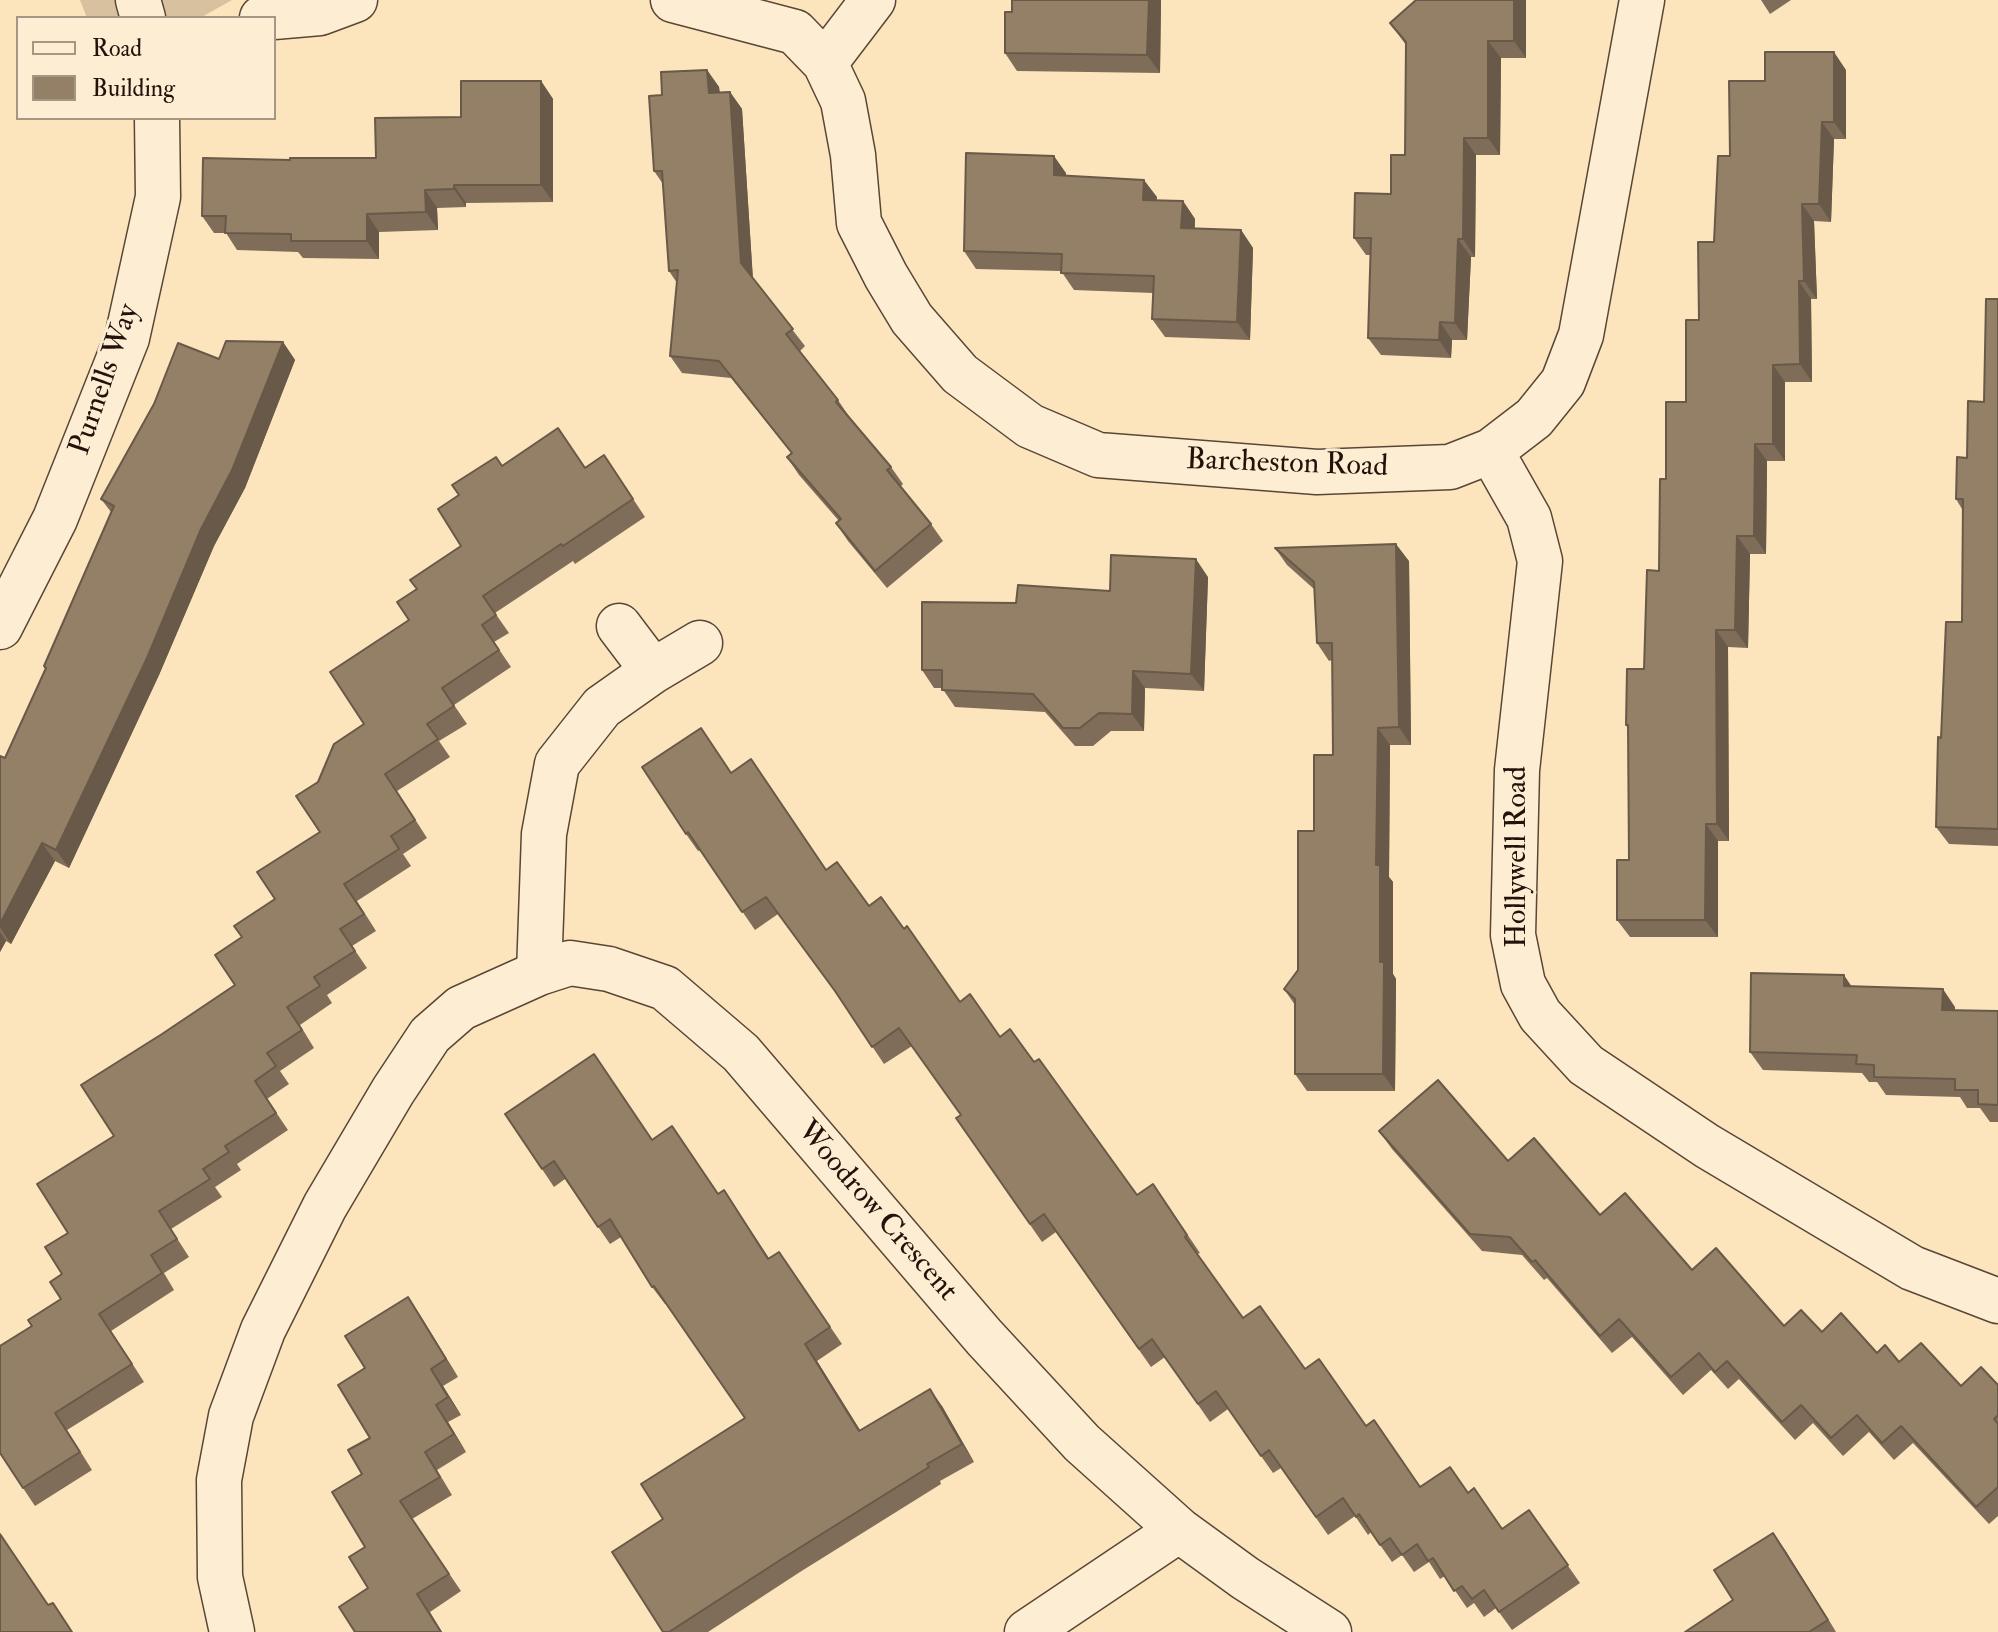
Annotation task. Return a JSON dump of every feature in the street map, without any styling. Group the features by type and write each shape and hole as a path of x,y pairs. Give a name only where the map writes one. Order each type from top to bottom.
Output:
{"street":[{"path":"276,17 320,13 355,0"},
{"name":"Barcheston Road","path":"673,0 795,32 825,63 843,101 853,155 859,223 886,276 912,319 960,374 1030,426 1098,455 1317,472 1450,467 1491,451 1534,418 1563,382 1581,335 1642,0"},
{"path":"825,63 873,0"},
{"name":"Purnells Way","path":"0,627 55,519 127,338 158,197 157,120"},
{"name":"Hollywell Road","path":"1491,451 1529,518 1540,561 1517,770 1513,935 1523,984 1540,1015 1586,1065 1707,1146 1912,1268 1998,1301"},
{"path":"619,626 653,671"},
{"path":"539,973 544,834 557,764 602,707 700,643"},
{"name":"Woodrow Crescent","path":"232,1632 220,1577 219,1480 231,1416 263,1330 325,1206 430,1035 461,1008 539,973 570,963 609,969 665,988 741,1053 984,1337 1082,1443 1179,1530 1245,1578 1329,1632"},
{"path":"1027,1632 1179,1530"}],"shaded area":[{"path":"80,0 232,0 204,16 86,16"}],"building":[{"path":"1012,0 1149,0 1147,55 1005,53 1005,12 1012,12"},
{"path":"1416,0 1514,0 1514,41 1488,41 1488,138 1464,138 1463,239 1458,239 1455,323 1440,322 1439,340 1368,338 1371,238 1354,238 1355,193 1391,194 1391,155 1405,155 1406,42 1390,23"},
{"path":"1765,52 1834,52 1834,122 1822,122 1819,204 1802,204 1804,281 1799,281 1800,364 1773,365 1773,444 1755,444 1754,536 1737,536 1735,630 1716,630 1717,824 1706,824 1705,920 1617,920 1617,860 1629,860 1627,669 1644,669 1647,570 1659,571 1660,479 1666,479 1666,402 1686,402 1686,320 1699,320 1698,242 1714,242 1718,156 1730,156 1729,81 1765,81"},
{"path":"707,70 709,93 730,92 741,263 793,329 786,334 838,400 836,402 891,467 887,470 931,524 875,571 836,523 841,519 787,457 792,453 719,361 670,356 678,270 669,271 662,171 654,171 649,96 662,95 661,72"},
{"path":"461,81 541,81 541,185 454,185 454,189 425,190 426,212 367,214 367,241 291,241 291,234 225,233 226,216 202,216 203,158 376,158 375,118 461,117"},
{"path":"966,153 1054,156 1054,175 1144,180 1143,200 1183,201 1181,228 1241,230 1237,322 1152,319 1154,276 1061,273 1062,254 964,251"},
{"path":"1986,299 1998,299 1998,829 1936,827 1946,622 1962,622 1963,499 1956,499 1957,457 1967,458 1968,401 1984,402"},
{"path":"226,341 283,342 232,470 201,529 147,658 56,850 42,843 0,924 0,756 5,758 114,506 101,499 154,404 178,343 219,359"},
{"path":"558,428 585,468 604,455 633,499 483,596 496,615 482,625 499,650 442,688 454,706 427,724 438,739 385,774 415,820 391,836 399,849 344,884 364,914 340,929 355,951 314,977 320,986 287,1007 302,1030 267,1053 276,1066 255,1081 276,1113 225,1146 229,1152 203,1169 210,1179 159,1211 177,1239 151,1255 162,1273 99,1314 132,1364 55,1413 80,1452 23,1488 0,1453 0,1346 32,1326 28,1320 61,1299 50,1282 62,1274 45,1247 68,1233 37,1184 114,1136 81,1085 235,985 215,955 242,937 234,926 275,899 257,872 320,832 296,796 318,782 334,744 364,724 330,672 409,620 397,602 417,589 410,580 461,546 438,509 459,495 452,485 496,457 502,466"},
{"path":"1396,544 1399,727 1378,728 1376,865 1380,865 1380,962 1384,962 1383,1074 1295,1074 1295,999 1284,989 1298,970 1298,831 1314,831 1314,755 1333,755 1332,643 1317,643 1314,582 1275,548"},
{"path":"1111,555 1196,559 1191,674 1133,671 1132,714 1099,713 1080,728 1063,728 1033,694 942,690 942,670 922,670 922,602 1016,603 1018,585 1110,591"},
{"path":"701,728 731,773 751,759 826,870 837,862 869,906 881,897 904,929 907,926 960,1002 970,994 1000,1037 1010,1029 1034,1062 1039,1059 1137,1195 1153,1184 1187,1235 1185,1237 1243,1318 1260,1306 1305,1369 1319,1359 1366,1426 1374,1420 1420,1487 1450,1467 1468,1493 1474,1488 1502,1529 1529,1510 1568,1565 1499,1612 1484,1590 1472,1599 1462,1586 1454,1591 1433,1558 1428,1561 1417,1544 1402,1555 1390,1538 1380,1545 1359,1514 1356,1517 1343,1498 1316,1517 1269,1450 1261,1456 1216,1391 1198,1404 1152,1339 1139,1349 1044,1214 1030,1224 956,1118 961,1115 899,1028 872,1047 766,897 742,912 688,832 686,834 642,767"},
{"path":"1751,973 1844,975 1844,986 1943,989 1942,1010 1998,1011 1998,1105 1978,1104 1978,1090 1955,1090 1955,1079 1874,1077 1874,1065 1856,1064 1857,1055 1750,1052"},
{"path":"594,1054 652,1140 672,1126 718,1194 724,1190 768,1259 779,1252 830,1327 805,1344 859,1431 930,1389 962,1444 669,1632 663,1632 612,1552 663,1519 641,1484 745,1418 652,1287 610,1219 598,1227 554,1161 542,1169 505,1114"},
{"path":"1438,1080 1508,1161 1534,1138 1600,1215 1625,1193 1692,1270 1716,1248 1784,1326 1801,1310 1822,1332 1841,1313 1877,1353 1885,1345 1899,1362 1921,1343 1961,1386 1981,1367 1998,1385 1998,1415 1994,1419 1998,1424 1998,1487 1976,1507 1901,1426 1882,1443 1857,1415 1831,1438 1801,1405 1782,1422 1727,1361 1715,1372 1699,1353 1671,1377 1619,1319 1600,1336 1535,1260 1532,1262 1510,1237 1470,1234 1379,1131"},
{"path":"408,1297 446,1359 431,1369 448,1397 436,1405 454,1434 425,1452 440,1477 400,1501 449,1574 417,1594 441,1632 355,1632 339,1607 368,1588 349,1557 365,1547 332,1492 362,1474 348,1450 370,1438 338,1385 365,1368 345,1336"},
{"path":"1773,1533 1828,1620 1809,1632 1685,1632 1733,1600 1714,1570"},
{"path":"0,1534 48,1605 53,1603 72,1632 0,1632"}]}
